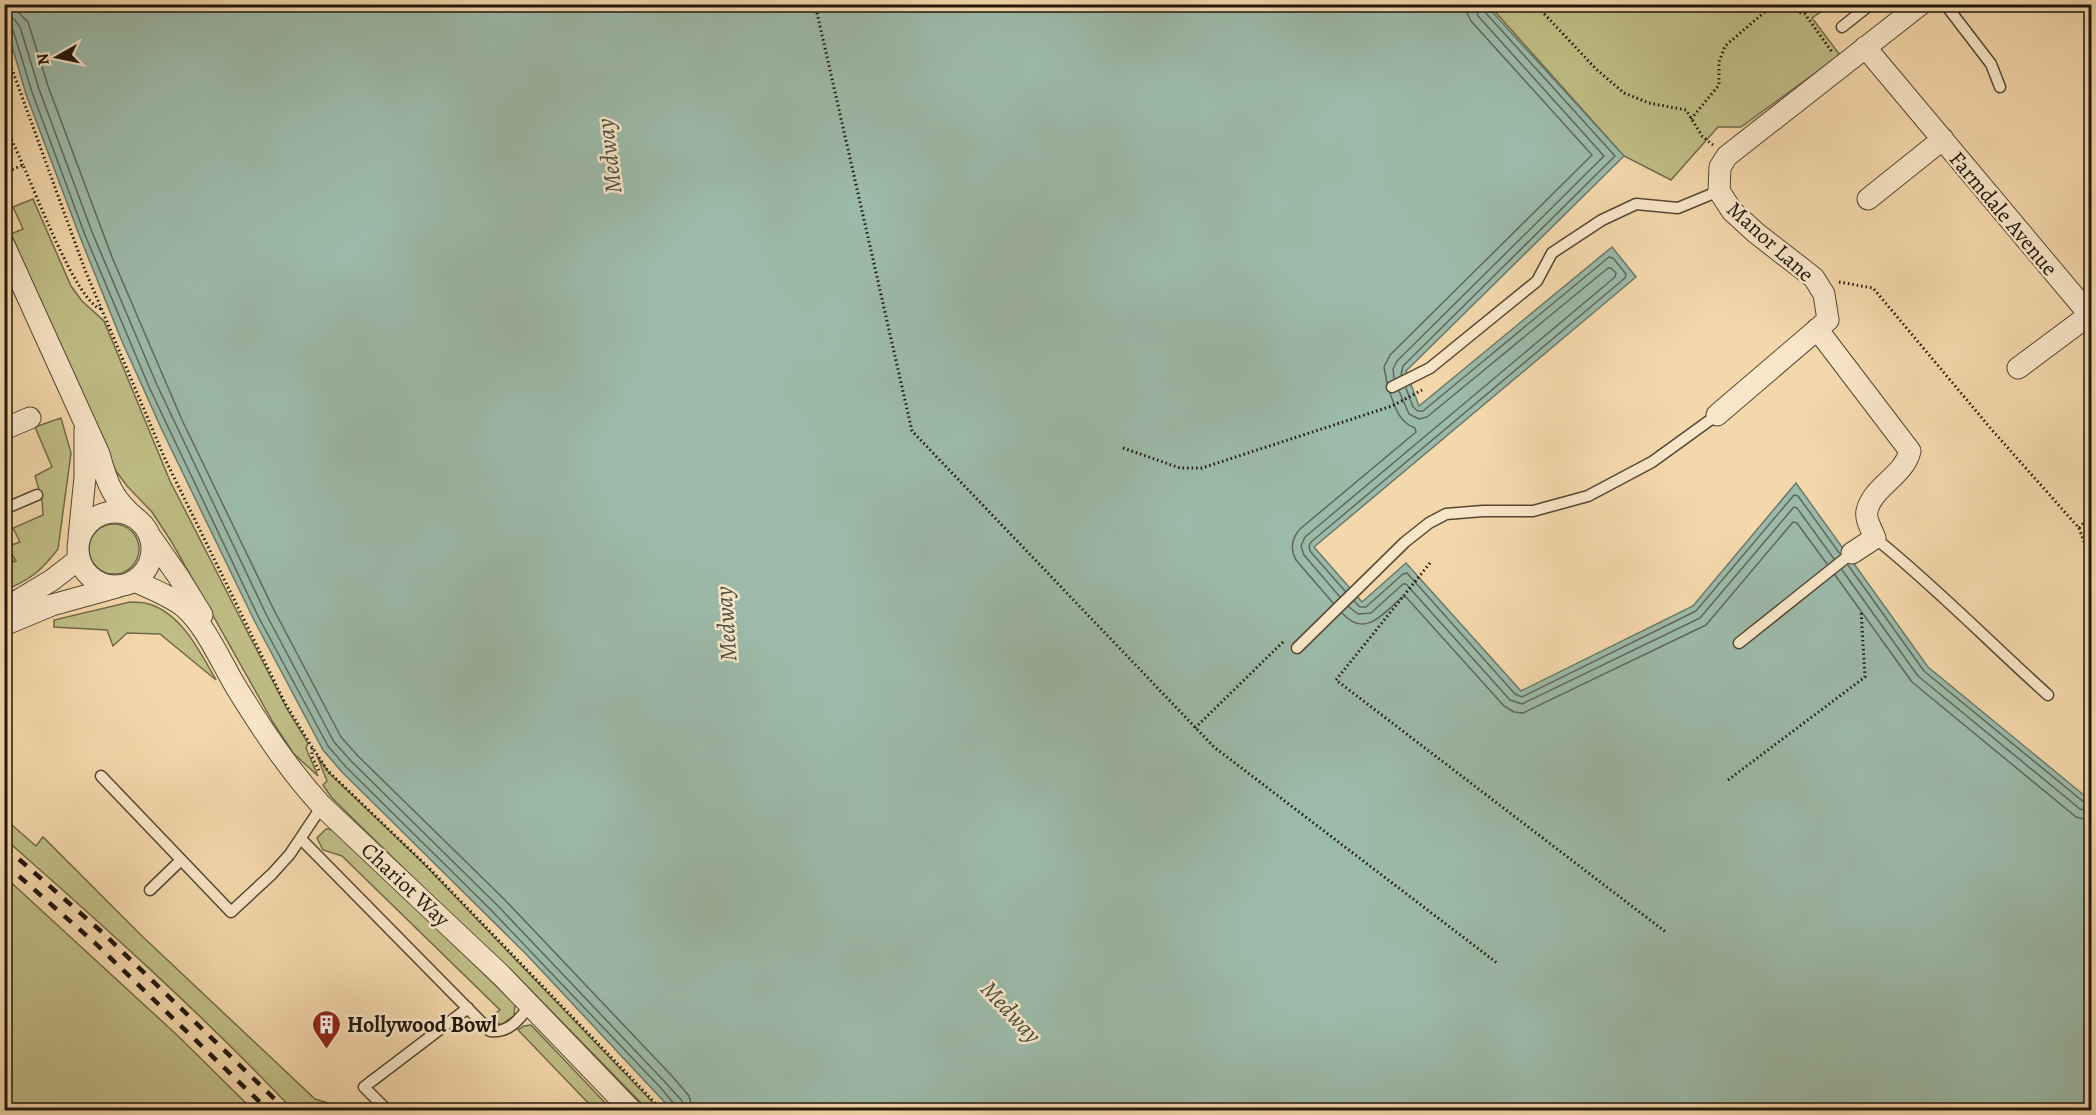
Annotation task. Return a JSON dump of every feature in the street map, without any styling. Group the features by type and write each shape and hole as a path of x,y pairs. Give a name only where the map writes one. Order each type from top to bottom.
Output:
{"street":[{"path":"1726,156 1921,4"},
{"name":"Farmdale Avenue","path":"1865,47 2090,313 2018,368"},
{"name":"Farmdale Avenue","path":"1868,199 1943,139"},
{"name":"Manor Lane","path":"1726,156 1720,167 1719,191 1732,211 1756,233 1814,278 1824,294 1828,320 1818,329"},
{"path":"4,245 99,454 113,495 144,527 201,614 208,636"},
{"path":"1717,415 1818,329 1910,451 1907,462 1875,496 1867,512 1875,538 1852,553"},
{"path":"4,429 30,418"},
{"path":"85,427 85,477 79,551 84,569 91,577 110,586 127,583 158,591 184,607 208,636"},
{"path":"4,609 52,580 79,551 86,526 102,514 121,512 144,527 152,552 150,561 141,576 127,583 52,605 4,625"},
{"name":"Chariot Way","path":"208,636 243,698 278,753 300,782 322,806 444,920 530,1005 631,1110"}],"lane":[{"path":"1842,27 1871,4"},
{"path":"1945,4 1991,64 2000,87"},
{"path":"1392,387 1430,368 1537,281 1552,253 1602,220 1636,204 1678,208 1719,191"},
{"path":"1297,648 1405,542 1429,523 1446,514 1533,511 1588,496 1652,462 1717,415"},
{"path":"4,509 37,495"},
{"path":"1875,538 1910,566 2048,696"},
{"path":"1739,643 1852,553"},
{"path":"101,776 231,912 272,874 301,839 322,806"},
{"path":"301,839 490,1031 501,1032 521,1017 530,1005"},
{"path":"150,890 181,860"},
{"path":"387,1110 364,1087 468,1008"}],"path":[{"path":"815,4 912,431 1214,747 1497,963"},
{"path":"1535,4 1596,69 1624,93 1649,103 1686,110 1702,136 1726,156"},
{"path":"1691,119 1719,85 1719,63 1725,46 1774,4 1805,14 1842,66"},
{"path":"4,47 57,198 101,309 170,469 285,703 312,747 328,771 428,867 662,1110"},
{"path":"4,123 75,281 89,300 101,309"},
{"path":"4,173 23,165"},
{"path":"1814,278 1874,288 1992,430 2079,528 2091,564"},
{"path":"1123,448 1180,468 1202,468 1392,406 1426,387"},
{"path":"2079,528 2091,514"},
{"path":"1430,563 1336,680 1666,933"},
{"path":"1728,780 1865,677 1861,610"},
{"path":"312,747 312,757 322,776"}],"shaded area":[{"path":"1489,5 1831,5 1812,18 1840,55 1741,127 1718,127 1671,180 1624,156"},
{"path":"33,199 71,286 82,301 104,321 170,481 287,709 308,743 306,748 318,776 294,754 274,724 171,541 152,512 116,471 11,234 23,229 13,207"},
{"path":"61,418 71,453 58,549 34,574 5,590 4,572 10,568 5,559 5,548 14,562 16,561 5,543 5,536 9,546 20,542 13,528 43,515 42,500 35,476 52,467 35,427"},
{"path":"114,524 128,528 135,535 139,549 135,563 128,570 114,574 100,570 93,563 89,549 93,535 100,528"},
{"path":"130,602 149,604 171,616 189,635 216,680 160,634 127,633 113,646 107,630 54,627 54,620"},
{"path":"317,756 329,773 421,861 660,1110 648,1110 513,972 488,951 332,798 323,785 327,781"},
{"path":"5,819 36,846 43,837 143,937 315,1099 350,1110 293,1110 224,1039 152,971 5,839"},
{"path":"326,829 335,830 515,1004 514,1016 501,1025 490,1017 500,1010 342,856 323,850 317,838"},
{"path":"4,876 177,1035 253,1110 5,1110 4,947 8,944 5,940"},
{"path":"531,1025 612,1110 595,1110 518,1030"}],"water":[{"name":"Medway","path":"4,5 1486,5 1624,156 1406,371 1419,406 1612,247 1636,277 1314,547 1362,602 1406,563 1521,691 1693,606 1796,483 1928,667 2091,801 2091,1110 672,1110 526,954 342,772 323,750 254,620 162,430 121,339 26,94 5,22"}],"railway":[{"path":"4,846 103,933 286,1110"},
{"path":"4,863 95,943 268,1110"}],"place":[{"name":"Hollywood Bowl","path":"326,1050"}]}
